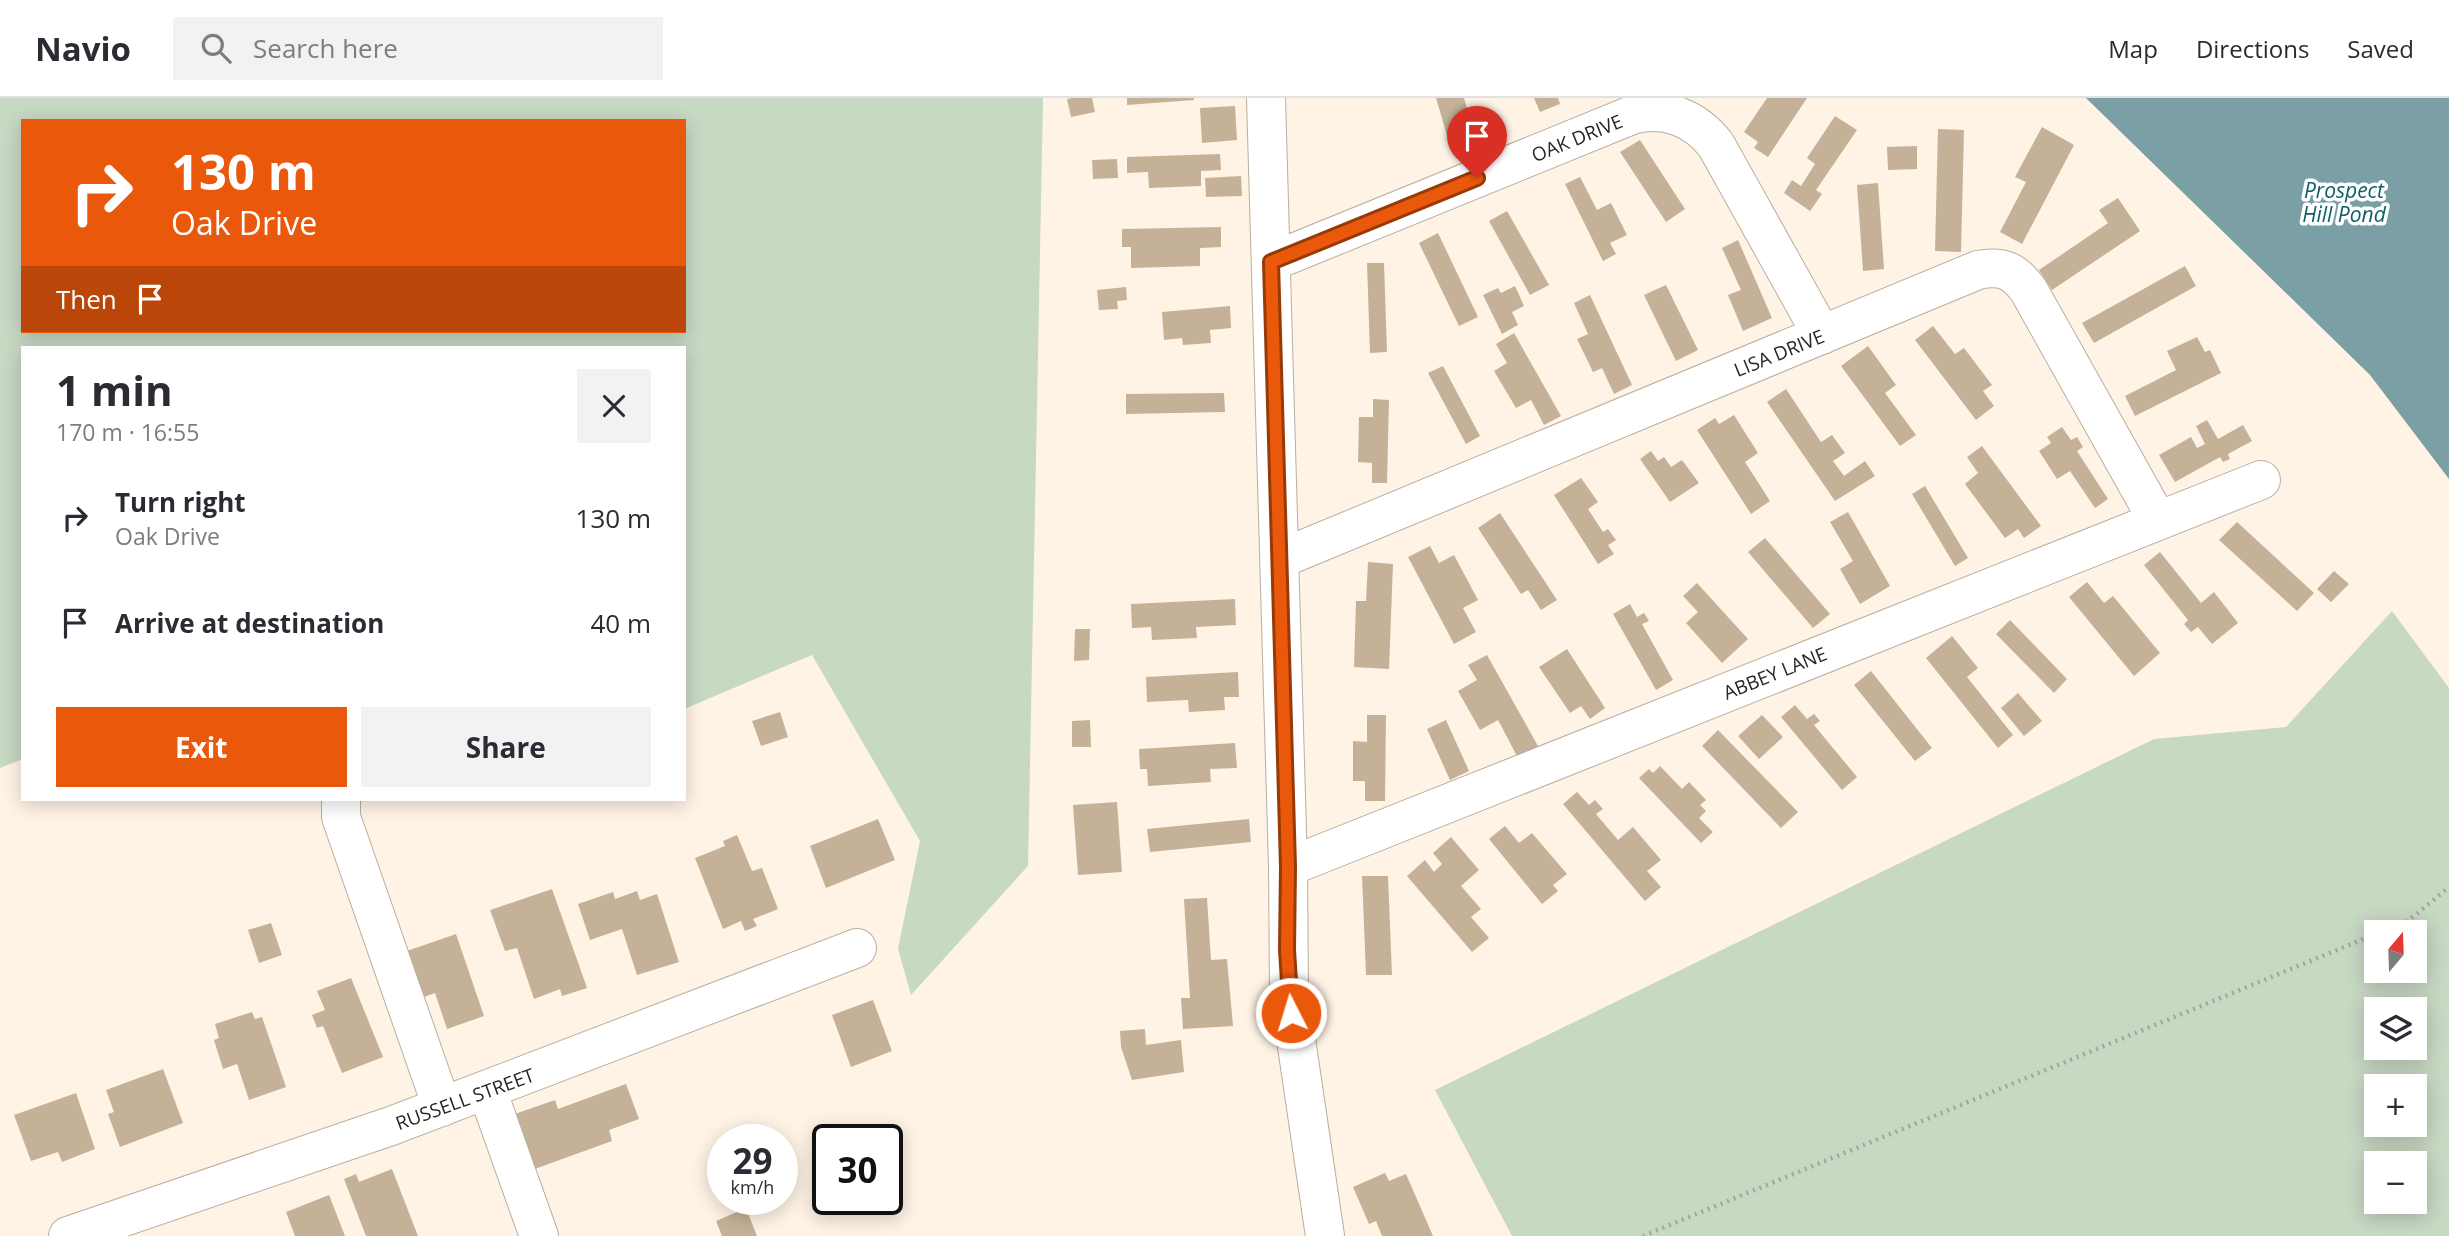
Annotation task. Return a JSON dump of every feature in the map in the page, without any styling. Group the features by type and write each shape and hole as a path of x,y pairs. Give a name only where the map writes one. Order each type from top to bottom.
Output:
{"street":[{"path":"1266,98 1288,867 1289,992 1325,1236"},
{"name":"OAK DRIVE","path":"1271,262 1632,115 1644,112 1667,113 1689,120 1716,145 1822,335"},
{"name":"LISA DRIVE","path":"1279,559 1978,270 2002,268 2012,272 2029,291 2158,521"},
{"name":"ABBEY LANE","path":"1288,867 2261,480"},
{"path":"341,801 341,817 442,1107"},
{"name":"RUSSELL STREET","path":"68,1236 442,1107 857,948"},
{"path":"487,1090 538,1236"}],"path":[{"path":"2409,920 2449,887"},
{"path":"1643,1236 2364,939"}],"green space":[{"path":"0,98 1043,98 1028,866 911,995 898,949 920,841 812,655 686,708 686,346 21,346 21,760 0,768"},
{"path":"2392,611 2449,688 2449,1236 1512,1236 1435,1090 2154,739 2286,727"}],"water":[{"name":"Prospect Hill Pond","path":"2086,98 2449,98 2449,479 2370,375"}],"building":[{"path":"1092,98 1095,112 1071,117 1067,99"},
{"path":"1127,98 1194,98 1194,100 1127,105"},
{"path":"1436,98 1464,98 1476,139 1450,146"},
{"path":"1534,98 1558,98 1560,104 1540,112"},
{"path":"1767,98 1807,98 1768,157 1754,148 1758,142 1744,132"},
{"path":"1235,106 1237,140 1202,143 1200,108"},
{"path":"1835,116 1857,130 1816,190 1822,194 1810,211 1784,193 1792,180 1801,186 1815,164 1807,158"},
{"path":"2042,127 2074,145 2022,244 2000,232 2026,182 2015,177"},
{"path":"1938,129 1964,130 1961,252 1935,251"},
{"path":"1640,140 1685,209 1666,222 1620,152"},
{"path":"1917,146 1917,169 1888,170 1887,147"},
{"path":"1220,154 1221,170 1201,171 1201,186 1149,188 1148,172 1127,173 1127,157"},
{"path":"1117,159 1118,178 1093,179 1092,160"},
{"path":"1241,176 1242,196 1206,197 1205,178"},
{"path":"1580,177 1597,210 1611,203 1627,235 1610,243 1616,254 1603,261 1565,184"},
{"path":"1878,183 1884,269 1863,271 1857,185"},
{"path":"2118,198 2140,231 2052,290 2039,270 2108,223 2099,210"},
{"path":"1507,211 1549,285 1530,295 1489,221"},
{"path":"1221,227 1221,247 1200,248 1200,266 1131,268 1131,247 1122,247 1122,229"},
{"path":"1438,233 1478,317 1459,326 1419,243"},
{"path":"1738,240 1772,318 1743,331 1728,295 1741,290 1722,248"},
{"path":"1367,263 1384,263 1387,352 1370,353"},
{"path":"2185,266 2196,286 2094,343 2082,323"},
{"path":"1666,285 1698,350 1676,361 1644,295"},
{"path":"1515,286 1524,306 1512,312 1518,325 1502,334 1483,295 1498,288 1501,293"},
{"path":"1126,287 1127,300 1117,301 1118,309 1099,310 1097,290"},
{"path":"1590,295 1632,385 1614,394 1602,368 1593,372 1577,339 1588,334 1574,303"},
{"path":"1230,306 1231,328 1210,330 1211,343 1183,345 1182,338 1164,340 1162,312"},
{"path":"1933,326 1955,354 1964,348 1992,385 1983,391 1994,406 1976,420 1915,340"},
{"path":"1514,333 1561,416 1544,425 1531,400 1516,408 1494,371 1507,363 1496,344"},
{"path":"2197,337 2205,352 2210,350 2221,373 2135,416 2125,396 2176,370 2167,351"},
{"path":"1868,346 1896,385 1885,393 1916,435 1900,446 1841,366"},
{"path":"1443,366 1480,436 1466,444 1428,373"},
{"path":"1786,389 1821,442 1832,435 1845,453 1833,461 1844,476 1865,461 1875,476 1835,501 1767,402"},
{"path":"1224,393 1225,412 1126,414 1126,394"},
{"path":"1373,399 1389,400 1387,483 1372,483 1372,463 1358,462 1359,417 1373,417"},
{"path":"1734,415 1758,453 1745,462 1770,501 1751,514 1697,430 1715,418 1719,424"},
{"path":"2207,420 2218,439 2243,425 2252,441 2228,454 2230,459 2223,462 2220,457 2175,482 2159,455 2191,437 2197,448 2205,444 2196,426"},
{"path":"2062,427 2071,440 2077,437 2083,447 2077,451 2108,499 2095,508 2070,471 2057,479 2039,451 2051,443 2047,437"},
{"path":"1982,446 2041,526 2024,538 2018,529 2005,538 1965,484 1978,473 1967,457"},
{"path":"1651,451 1658,461 1664,457 1671,467 1682,460 1699,483 1670,502 1640,459"},
{"path":"1581,478 1598,502 1588,509 1603,532 1608,529 1616,540 1608,545 1614,554 1598,564 1554,495"},
{"path":"1925,486 1968,558 1955,566 1912,494"},
{"path":"1848,512 1890,586 1860,604 1840,569 1853,561 1830,522"},
{"path":"1500,513 1557,600 1541,610 1528,590 1521,594 1478,528"},
{"path":"2237,522 2314,593 2297,611 2219,540"},
{"path":"1765,538 1830,614 1813,628 1748,552"},
{"path":"1430,546 1439,563 1454,555 1478,600 1463,608 1476,632 1454,644 1408,557"},
{"path":"2160,552 2201,603 2214,592 2238,623 2212,644 2198,627 2191,632 2184,624 2188,620 2144,565"},
{"path":"1368,562 1393,564 1389,669 1354,667 1356,601 1366,601"},
{"path":"2334,571 2349,584 2331,602 2317,589"},
{"path":"2087,582 2104,603 2113,596 2160,653 2134,676 2069,597"},
{"path":"1697,583 1748,639 1722,663 1686,623 1698,612 1683,596"},
{"path":"1235,599 1236,625 1196,627 1197,638 1152,640 1151,627 1132,628 1131,604"},
{"path":"1630,604 1637,617 1644,613 1649,621 1642,624 1673,680 1656,690 1613,614"},
{"path":"2010,620 2067,679 2054,693 1996,634"},
{"path":"1075,629 1090,629 1089,660 1074,661"},
{"path":"1952,636 1978,668 1967,677 2013,735 1998,748 1926,658"},
{"path":"1567,649 1605,708 1590,719 1581,706 1570,713 1539,667"},
{"path":"1487,655 1538,746 1518,758 1498,720 1480,730 1458,691 1477,680 1468,665"},
{"path":"1871,671 1932,748 1915,761 1854,685"},
{"path":"1238,672 1239,697 1224,697 1225,710 1189,712 1188,700 1147,702 1146,677"},
{"path":"2018,693 2042,721 2024,736 2001,708"},
{"path":"1795,705 1807,719 1814,714 1820,721 1814,725 1857,777 1842,790 1781,717"},
{"path":"780,712 788,737 761,746 752,721"},
{"path":"1367,715 1386,715 1385,801 1365,801 1365,781 1353,781 1353,741 1367,742"},
{"path":"1762,715 1783,737 1759,759 1738,736"},
{"path":"1090,720 1091,747 1072,747 1072,721"},
{"path":"1446,720 1469,771 1450,780 1427,729"},
{"path":"1718,730 1798,812 1781,828 1702,746"},
{"path":"1235,743 1237,768 1210,769 1211,782 1148,786 1147,769 1140,769 1139,749"},
{"path":"1660,766 1682,789 1689,782 1706,800 1700,805 1706,811 1699,818 1713,832 1701,843 1639,778 1649,769 1653,773"},
{"path":"1577,792 1589,805 1595,800 1603,809 1596,814 1618,840 1633,827 1661,860 1647,871 1661,887 1645,901 1563,804"},
{"path":"1117,802 1122,872 1078,875 1073,805"},
{"path":"878,819 895,860 826,888 810,846"},
{"path":"1249,819 1251,842 1150,852 1147,829"},
{"path":"1505,826 1519,843 1532,833 1567,874 1553,885 1558,891 1542,904 1489,839"},
{"path":"737,835 752,871 762,868 778,909 753,919 757,926 745,931 741,921 723,929 695,858 725,846 723,841"},
{"path":"1451,837 1479,870 1461,886 1481,909 1471,917 1489,938 1472,952 1407,876 1425,860 1434,872 1442,864 1433,853"},
{"path":"1362,876 1388,876 1392,975 1366,975"},
{"path":"552,889 587,988 562,996 560,989 534,999 517,948 505,951 490,910"},
{"path":"637,891 640,900 657,894 679,962 637,975 622,929 590,940 578,904 613,892 615,899"},
{"path":"1207,898 1211,960 1227,959 1233,1026 1183,1029 1181,998 1190,998 1184,899"},
{"path":"271,923 282,955 259,963 248,930"},
{"path":"456,934 484,1016 447,1029 435,993 424,997 407,951"},
{"path":"351,978 383,1057 342,1073 323,1026 317,1028 312,1015 325,1010 317,991"},
{"path":"873,1000 892,1051 851,1067 832,1015"},
{"path":"252,1012 255,1019 262,1017 286,1087 249,1100 237,1064 223,1069 214,1040 219,1038 215,1024"},
{"path":"1145,1029 1146,1045 1181,1040 1184,1072 1132,1080 1121,1047 1120,1031"},
{"path":"163,1069 183,1123 120,1147 108,1114 114,1112 106,1090"},
{"path":"626,1084 639,1119 609,1130 612,1141 532,1170 512,1115 555,1100 558,1109"},
{"path":"76,1093 95,1149 62,1162 58,1152 31,1161 14,1115"},
{"path":"392,1169 418,1236 366,1236 344,1179 356,1174 359,1182"},
{"path":"1385,1173 1389,1181 1406,1174 1433,1236 1382,1236 1376,1221 1369,1224 1353,1187"},
{"path":"329,1195 345,1236 295,1236 286,1212"},
{"path":"730,1215 749,1215 757,1236 722,1236 716,1221"}],"route":[{"path":"1291,1013 1287,950 1288,867 1271,262 1477,178"}]}
